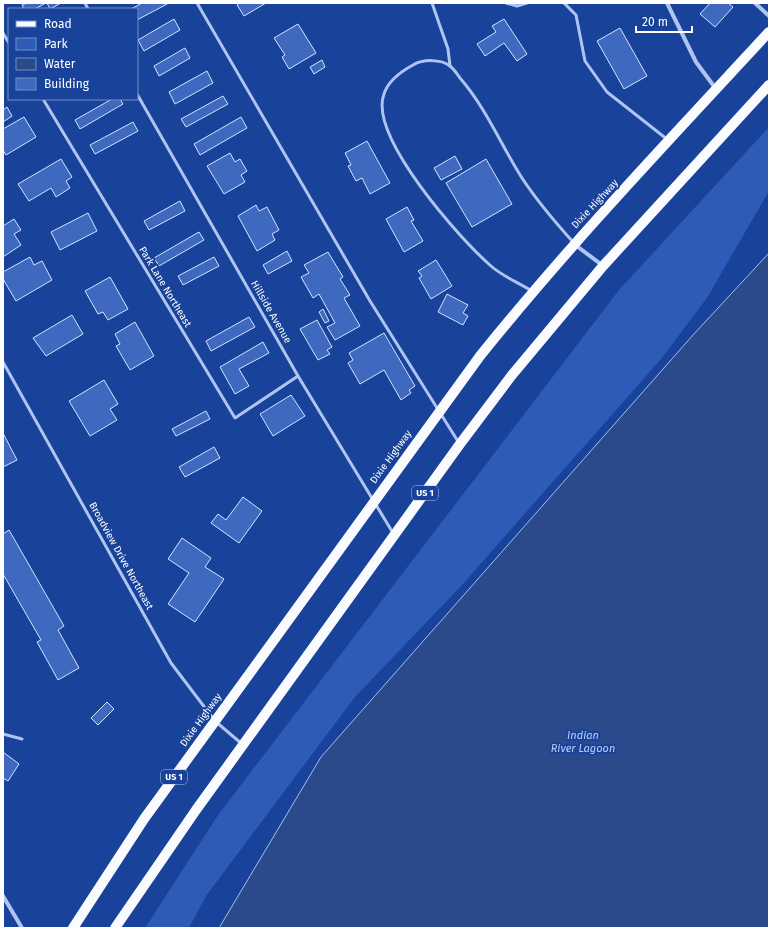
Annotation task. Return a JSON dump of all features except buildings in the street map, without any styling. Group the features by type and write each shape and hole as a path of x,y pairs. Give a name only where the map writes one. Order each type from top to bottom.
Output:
{"main road":[{"name":"Dixie Highway","path":"73,928 144,819 373,501 480,356 532,291 769,32"},
{"name":"US 1","path":"115,928 196,810 394,534 512,375 603,266 769,85"}],"street":[{"path":"667,3 696,62 716,89"},
{"path":"755,3 769,16"},
{"path":"574,244 603,266"},
{"path":"3,896 22,928"}],"lane":[{"path":"197,3 370,301 460,444"},
{"path":"432,3 448,49 450,66"},
{"path":"506,3 517,6 527,3"},
{"path":"564,3 576,15 585,60 607,92 669,141"},
{"path":"532,291 492,267 447,221 402,162 382,116 383,95 390,84 404,70 416,63 435,60 450,66 472,91 522,179 553,220 574,244"},
{"name":"Hillside Avenue","path":"138,96 298,376 394,534"},
{"name":"Park Lane Northeast","path":"44,100 235,418 298,376"},
{"name":"Broadview Drive Northeast","path":"3,362 171,663 215,721 243,745"},
{"path":"3,734 22,739"}],"green space":[{"path":"769,127 769,191 707,298 661,359 462,585 355,697 206,896 189,928 145,928 218,815 619,290"}],"water":[{"name":"Indian River Lagoon","path":"769,253 769,928 219,928 321,757 693,335"}]}
